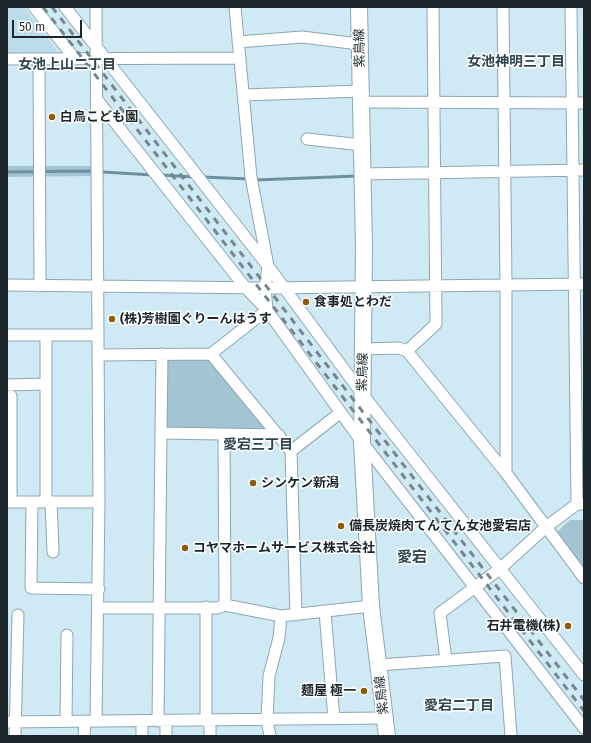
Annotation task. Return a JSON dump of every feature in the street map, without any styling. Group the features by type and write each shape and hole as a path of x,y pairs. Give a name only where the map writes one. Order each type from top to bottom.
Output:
{"street":[{"path":"34,7 75,59"},
{"path":"65,7 100,55 268,266 363,395 584,675"},
{"path":"96,7 100,55 98,101 99,286 97,335 99,588 96,721"},
{"path":"235,7 251,177 268,266 266,288 267,310"},
{"name":"紫鳥線","path":"360,7 359,44 364,287 362,442 371,606 387,736"},
{"path":"407,351 436,324 433,7"},
{"path":"503,7 506,285 506,473"},
{"path":"446,660 440,613 474,586 501,568 546,527 580,504 578,170 572,103 571,7"},
{"path":"238,42 302,37 359,44"},
{"path":"7,59 75,59 100,55 240,58"},
{"path":"39,59 40,286"},
{"path":"243,95 361,96 434,103 584,103"},
{"path":"98,101 245,287 267,310 362,442 584,728"},
{"path":"307,139 362,146"},
{"path":"362,174 578,170"},
{"path":"7,286 284,288 579,284"},
{"path":"98,355 211,354 267,310"},
{"path":"7,335 97,335"},
{"path":"46,335 49,502 52,552"},
{"path":"364,349 398,348 407,351 506,473 584,578"},
{"path":"162,354 160,608 162,721 166,736"},
{"path":"211,354 291,451 296,615"},
{"path":"7,385 46,384"},
{"path":"10,396 9,502 99,502"},
{"path":"291,451 340,412"},
{"path":"161,433 279,435"},
{"path":"224,434 225,605"},
{"path":"32,502 31,588 99,588"},
{"path":"98,608 217,608 225,605 281,616 371,606"},
{"path":"206,607 208,720 210,736"},
{"path":"325,612 334,719"},
{"path":"16,736 11,722 18,615"},
{"path":"270,736 267,720 269,676 279,638 281,616"},
{"path":"66,636 66,721"},
{"path":"379,665 505,656 511,736"},
{"path":"11,722 384,718"},
{"path":"84,736 85,721"},
{"path":"142,721 142,736"}],"shaded area":[{"path":"7,7 24,7 58,52 7,53"},
{"path":"7,166 92,166 92,176 7,177"},
{"path":"165,357 210,357 265,424 263,429 166,430"},
{"path":"570,520 584,520 584,570 556,533"}],"waterway":[{"path":"7,172 86,171 153,175"},
{"path":"161,175 195,177"},
{"path":"255,180 357,176"},
{"path":"203,177 249,179"}],"railway":[{"path":"43,7 584,711"},
{"path":"52,7 584,700"}],"place":[{"name":"白鳥こども園","path":"52,117"},
{"name":"食事処とわだ","path":"306,302"},
{"name":"(株)芳樹園ぐりーんはうす","path":"112,319"},
{"name":"シンケン新潟","path":"253,483"},
{"name":"備長炭焼肉てんてん女池愛宕店","path":"341,526"},
{"name":"コヤマホームサービス株式会社","path":"185,548"},
{"name":"石井電機(株)","path":"568,626"},
{"name":"麺屋 極一","path":"364,691"}],"district":[{"name":"女池神明三丁目","path":"516,62"},
{"name":"女池上山二丁目","path":"67,65"},
{"name":"愛宕三丁目","path":"258,445"},
{"name":"愛宕","path":"412,558"},
{"name":"愛宕二丁目","path":"459,706"}]}
